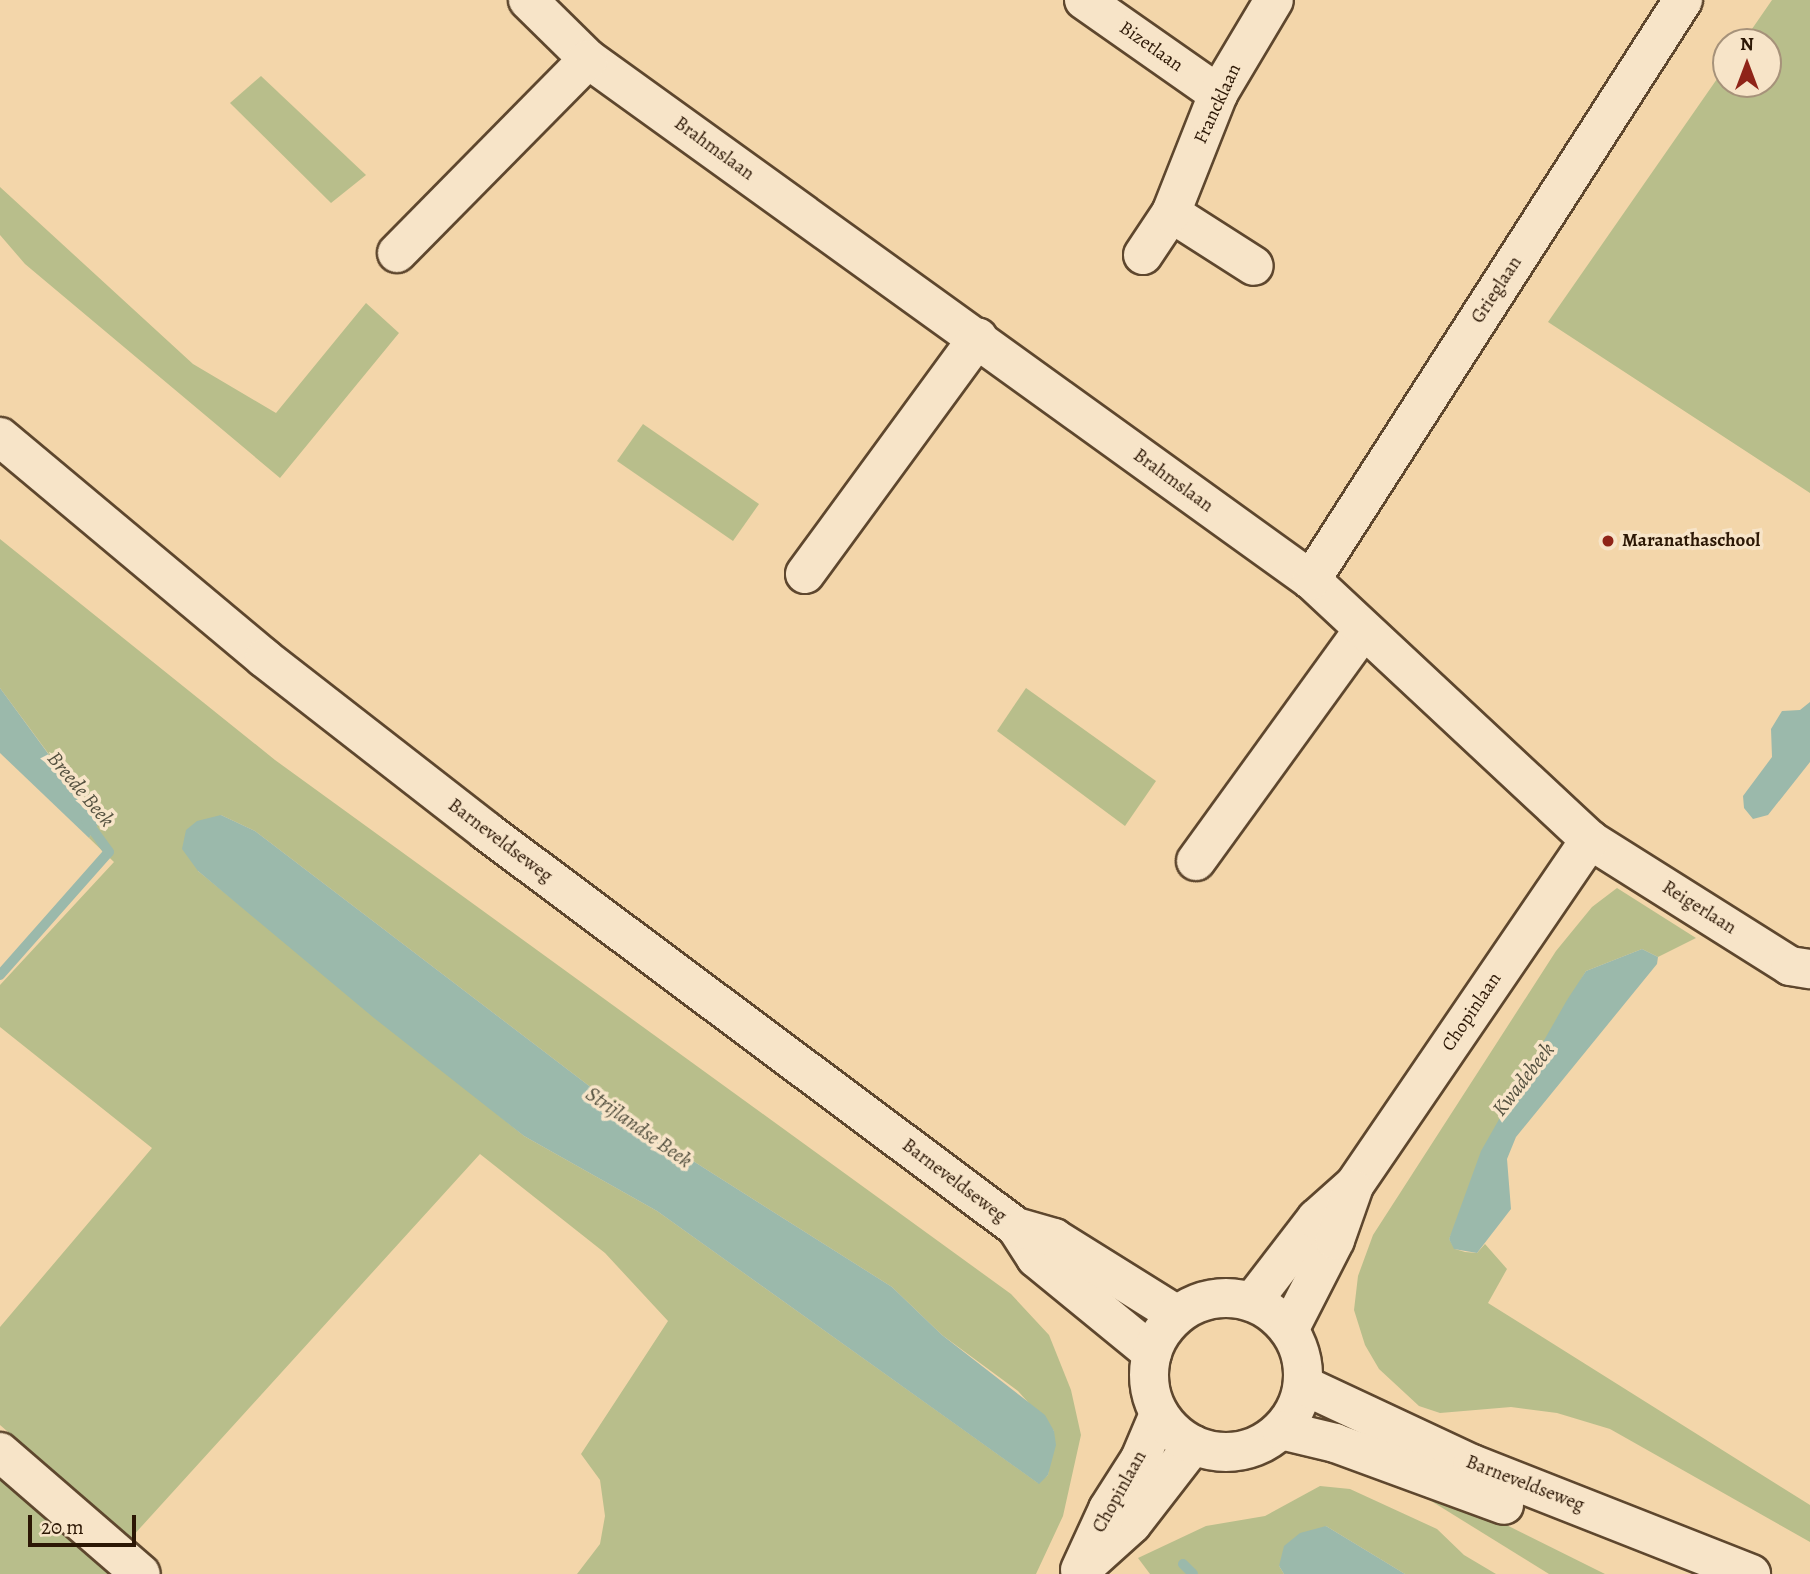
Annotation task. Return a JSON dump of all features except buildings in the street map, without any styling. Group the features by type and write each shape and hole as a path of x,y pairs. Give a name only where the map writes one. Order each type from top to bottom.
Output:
{"street":[{"name":"Brahmslaan","path":"528,0 588,59 1311,580 1590,840"},
{"name":"Bizetlaan","path":"1084,0 1218,94"},
{"name":"Francklaan","path":"1143,255 1171,213 1218,94 1274,0"},
{"name":"Grieglaan","path":"1311,580 1683,0"},
{"path":"397,253 588,59"},
{"path":"1171,213 1254,266"},
{"path":"805,574 978,338"},
{"name":"Barneveldseweg","path":"0,437 264,658 486,831 1016,1227 1036,1258 1152,1353"},
{"path":"1196,861 1363,630"},
{"name":"Reigerlaan","path":"1590,840 1790,966 1810,969"},
{"name":"Chopinlaan","path":"1252,1302 1315,1219 1355,1184 1590,840"},
{"name":"Chopinlaan","path":"1289,1330 1335,1240 1355,1184"},
{"name":"Barneveldseweg","path":"1016,1227 1054,1238 1177,1315"},
{"path":"1213,1298 1252,1302 1273,1313 1289,1330 1302,1356 1303,1385 1296,1410 1281,1430 1240,1452 1193,1445 1159,1414 1149,1373 1152,1353 1177,1315 1213,1298"},
{"name":"Barneveldseweg","path":"1303,1385 1472,1464 1751,1574"},
{"name":"Chopinlaan","path":"1079,1572 1108,1509 1140,1460 1159,1414"},
{"name":"Barneveldseweg","path":"1281,1430 1419,1473 1683,1574"},
{"name":"Chopinlaan","path":"1079,1572 1132,1524 1193,1445"},
{"path":"0,1452 141,1574"}],"green space":[{"path":"1772,0 1810,0 1810,493 1548,322 1712,86 1712,98 1782,98 1782,28 1753,28"},
{"path":"261,76 366,175 331,203 230,103"},
{"path":"0,187 193,364 276,413 366,303 399,333 280,478 25,264 0,235"},
{"path":"643,424 759,504 733,541 617,461"},
{"path":"0,539 275,760 1011,1294 1049,1335 1071,1390 1081,1435 1063,1516 1036,1574 577,1574 600,1544 605,1516 600,1480 581,1454 668,1321 605,1253 480,1154 131,1538 0,1425 0,1327 152,1148 0,1027 0,985 114,862 89,838 99,822 0,688","holes":["221,815 255,831 660,1140 892,1287 942,1335 1018,1391 1054,1431 1048,1475 1038,1483 657,1211 524,1136 198,871"]},
{"path":"1026,688 1156,781 1125,826 997,731"},
{"path":"1617,888 1696,938 1658,957 1642,949 1586,971 1549,1034 1449,1239 1455,1249 1465,1252 1477,1253 1485,1244 1507,1269 1488,1303 1810,1505 1810,1542 1610,1429 1557,1413 1511,1407 1440,1413 1419,1406 1379,1369 1365,1345 1354,1310 1358,1276 1373,1235 1556,951 1592,907"},
{"path":"1365,1460 1440,1492 1605,1574 1549,1574"},
{"path":"0,1478 38,1511 113,1574 0,1574"},
{"path":"1320,1486 1350,1489 1437,1529 1464,1555 1496,1574 1405,1574 1326,1526 1279,1566 1284,1574 1150,1574 1138,1558 1206,1526 1265,1516"}],"water":[{"path":"0,688 99,823 89,838 0,753"},
{"path":"1810,702 1810,762 1768,815 1753,819 1744,808 1743,796 1772,757 1771,729 1782,711 1800,710"},
{"path":"221,815 255,831 660,1140 892,1287 942,1335 1045,1415 1054,1431 1056,1445 1048,1475 1039,1484 657,1211 524,1136 374,1018 198,871 182,849 186,830 197,821"},
{"name":"Kwadebeek","path":"1642,949 1658,957 1657,964 1516,1137 1507,1159 1511,1209 1477,1253 1454,1249 1449,1239 1481,1151 1567,1000 1586,971"},
{"path":"1326,1526 1405,1574 1284,1574 1279,1566 1284,1546 1300,1533"}],"waterway":[{"name":"Breede Beek","path":"0,975 109,852 86,820"},
{"name":"Strijlandse Beek","path":"1183,1564 1193,1574"}],"place":[{"name":"Maranathaschool","path":"1608,541"}]}
